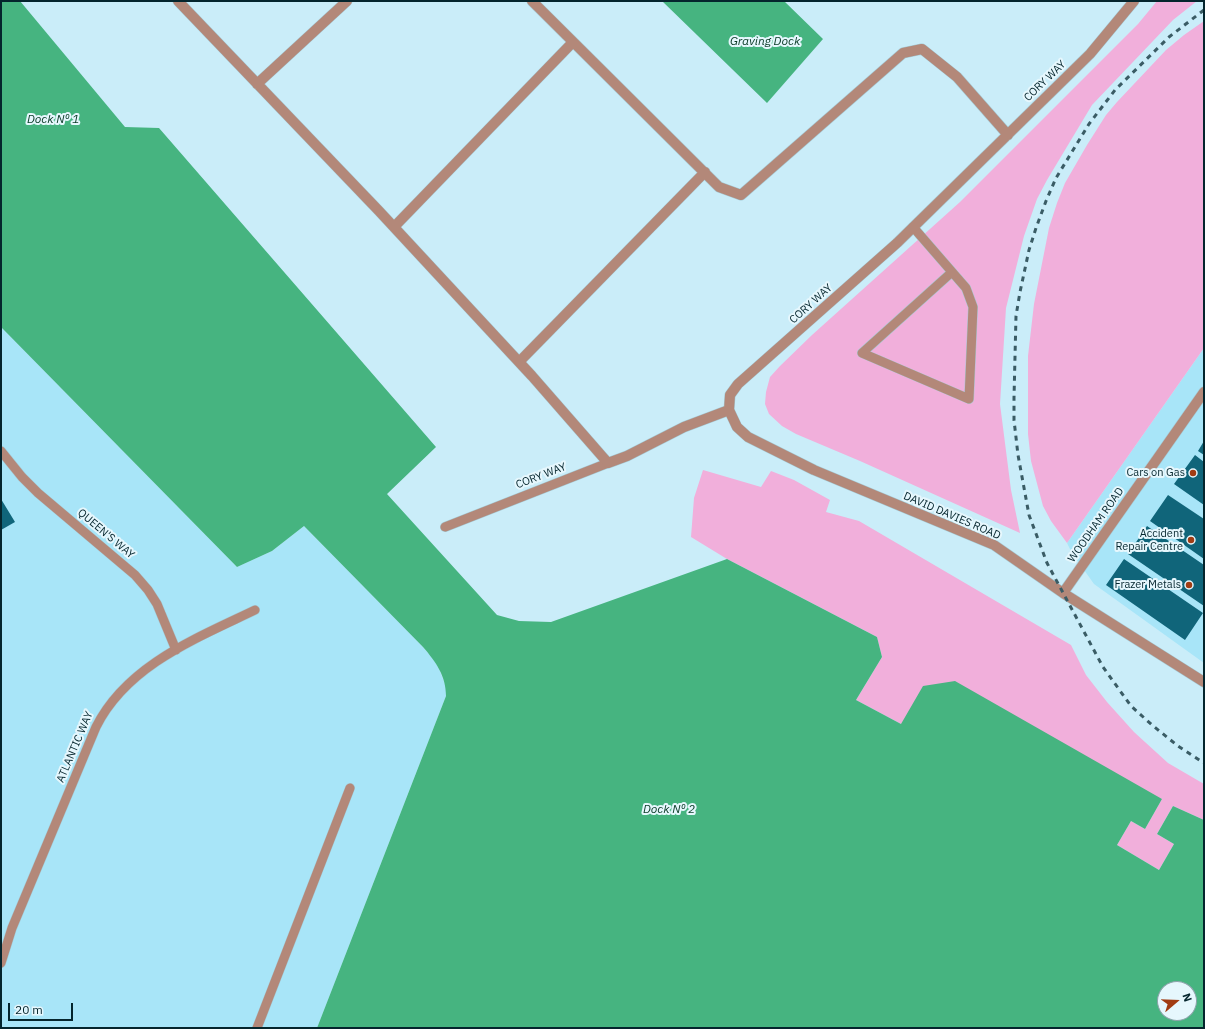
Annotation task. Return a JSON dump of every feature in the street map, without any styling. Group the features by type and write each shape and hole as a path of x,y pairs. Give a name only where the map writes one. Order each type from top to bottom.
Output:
{"street":[{"path":"178,1 394,227 520,362 608,463"},
{"path":"257,84 347,1"},
{"path":"532,1 719,187 741,195 902,53 922,49 956,77 1008,134"},
{"name":"CORY WAY","path":"608,463 627,456 684,427 729,410 730,395 738,384 897,243 1090,54 1134,1"},
{"path":"394,227 573,42"},
{"path":"520,362 705,172"},
{"name":"WOODHAM ROAD","path":"1063,593 1204,392"},
{"name":"DAVID DAVIES ROAD","path":"729,410 737,427 748,437 814,470 994,545 1063,593 1204,682"}],"lane":[{"path":"913,227 966,288 973,307 969,399 862,353 952,272"},
{"name":"QUEEN'S WAY","path":"1,451 22,477 38,493 135,575 148,590 157,604 176,650"},
{"name":"CORY WAY","path":"445,527 608,463"},
{"name":"ATLANTIC WAY","path":"1,963 12,928 104,711 128,684 147,668 176,650 255,610"},
{"path":"257,1028 350,788"}],"shaded area":[{"path":"1157,1 1197,1 1173,20 1092,105 1037,199 1024,236 1006,308 1000,404 1011,490 1020,533 796,434 782,426 769,414 765,404 766,392 770,377 812,335 960,202 1138,24"},
{"path":"1204,21 1204,348 1067,543 1051,521 1043,506 1031,461 1028,434 1028,356 1034,304 1049,228 1065,183 1106,115 1166,50"},
{"path":"1,327 237,567 272,551 304,526 423,647 435,661 440,671 446,687 446,696 317,1028 1,1028"},
{"path":"1204,348 1204,663 1094,584 1072,553 1067,543"},
{"path":"703,470 761,487 771,471 794,480 830,500 826,512 859,521 1071,645 1086,675 1107,702 1134,732 1168,763 1204,784 1204,820 1173,806 1157,834 1174,844 1159,870 1117,845 1131,821 1145,829 1162,799 901,724 856,700 882,657 877,637 727,559 691,537 694,498"}],"water":[{"name":"Dock Nº 2","path":"1,1 20,1 125,127 159,128 436,447 387,494 497,615 519,621 551,622 727,559 877,637 882,657 856,700 901,724 923,686 955,681 1162,799 1145,829 1131,821 1117,845 1159,870 1174,844 1157,834 1173,806 1204,820 1204,1028 317,1028 446,696 446,689 436,664 423,647 304,526 272,551 237,567 1,327"},
{"name":"Graving Dock","path":"662,1 784,1 823,39 767,103"}],"building":[{"path":"1204,441 1204,455 1198,451"},
{"name":"Cars on Gas","path":"1195,455 1204,462 1204,505 1174,484"},
{"name":"Accident Repair Centre","path":"1168,495 1204,519 1204,559 1150,521"},
{"path":"1,499 15,522 1,530"},
{"name":"Frazer Metals","path":"1147,526 1204,565 1204,606 1128,554"},
{"path":"1124,559 1203,613 1185,640 1106,585"}],"railway":[{"path":"1204,10 1169,37 1115,90 1089,124 1056,178 1046,201 1029,250 1020,292 1016,316 1014,398 1014,420 1018,455 1029,515 1047,563 1103,667 1131,706 1178,746 1204,763"}],"place":[{"name":"Cars on Gas","path":"1193,473"},
{"name":"Accident Repair Centre","path":"1191,540"},
{"name":"Frazer Metals","path":"1189,585"}],"water label":[{"name":"Dock Nº 1","path":"53,120"}]}
